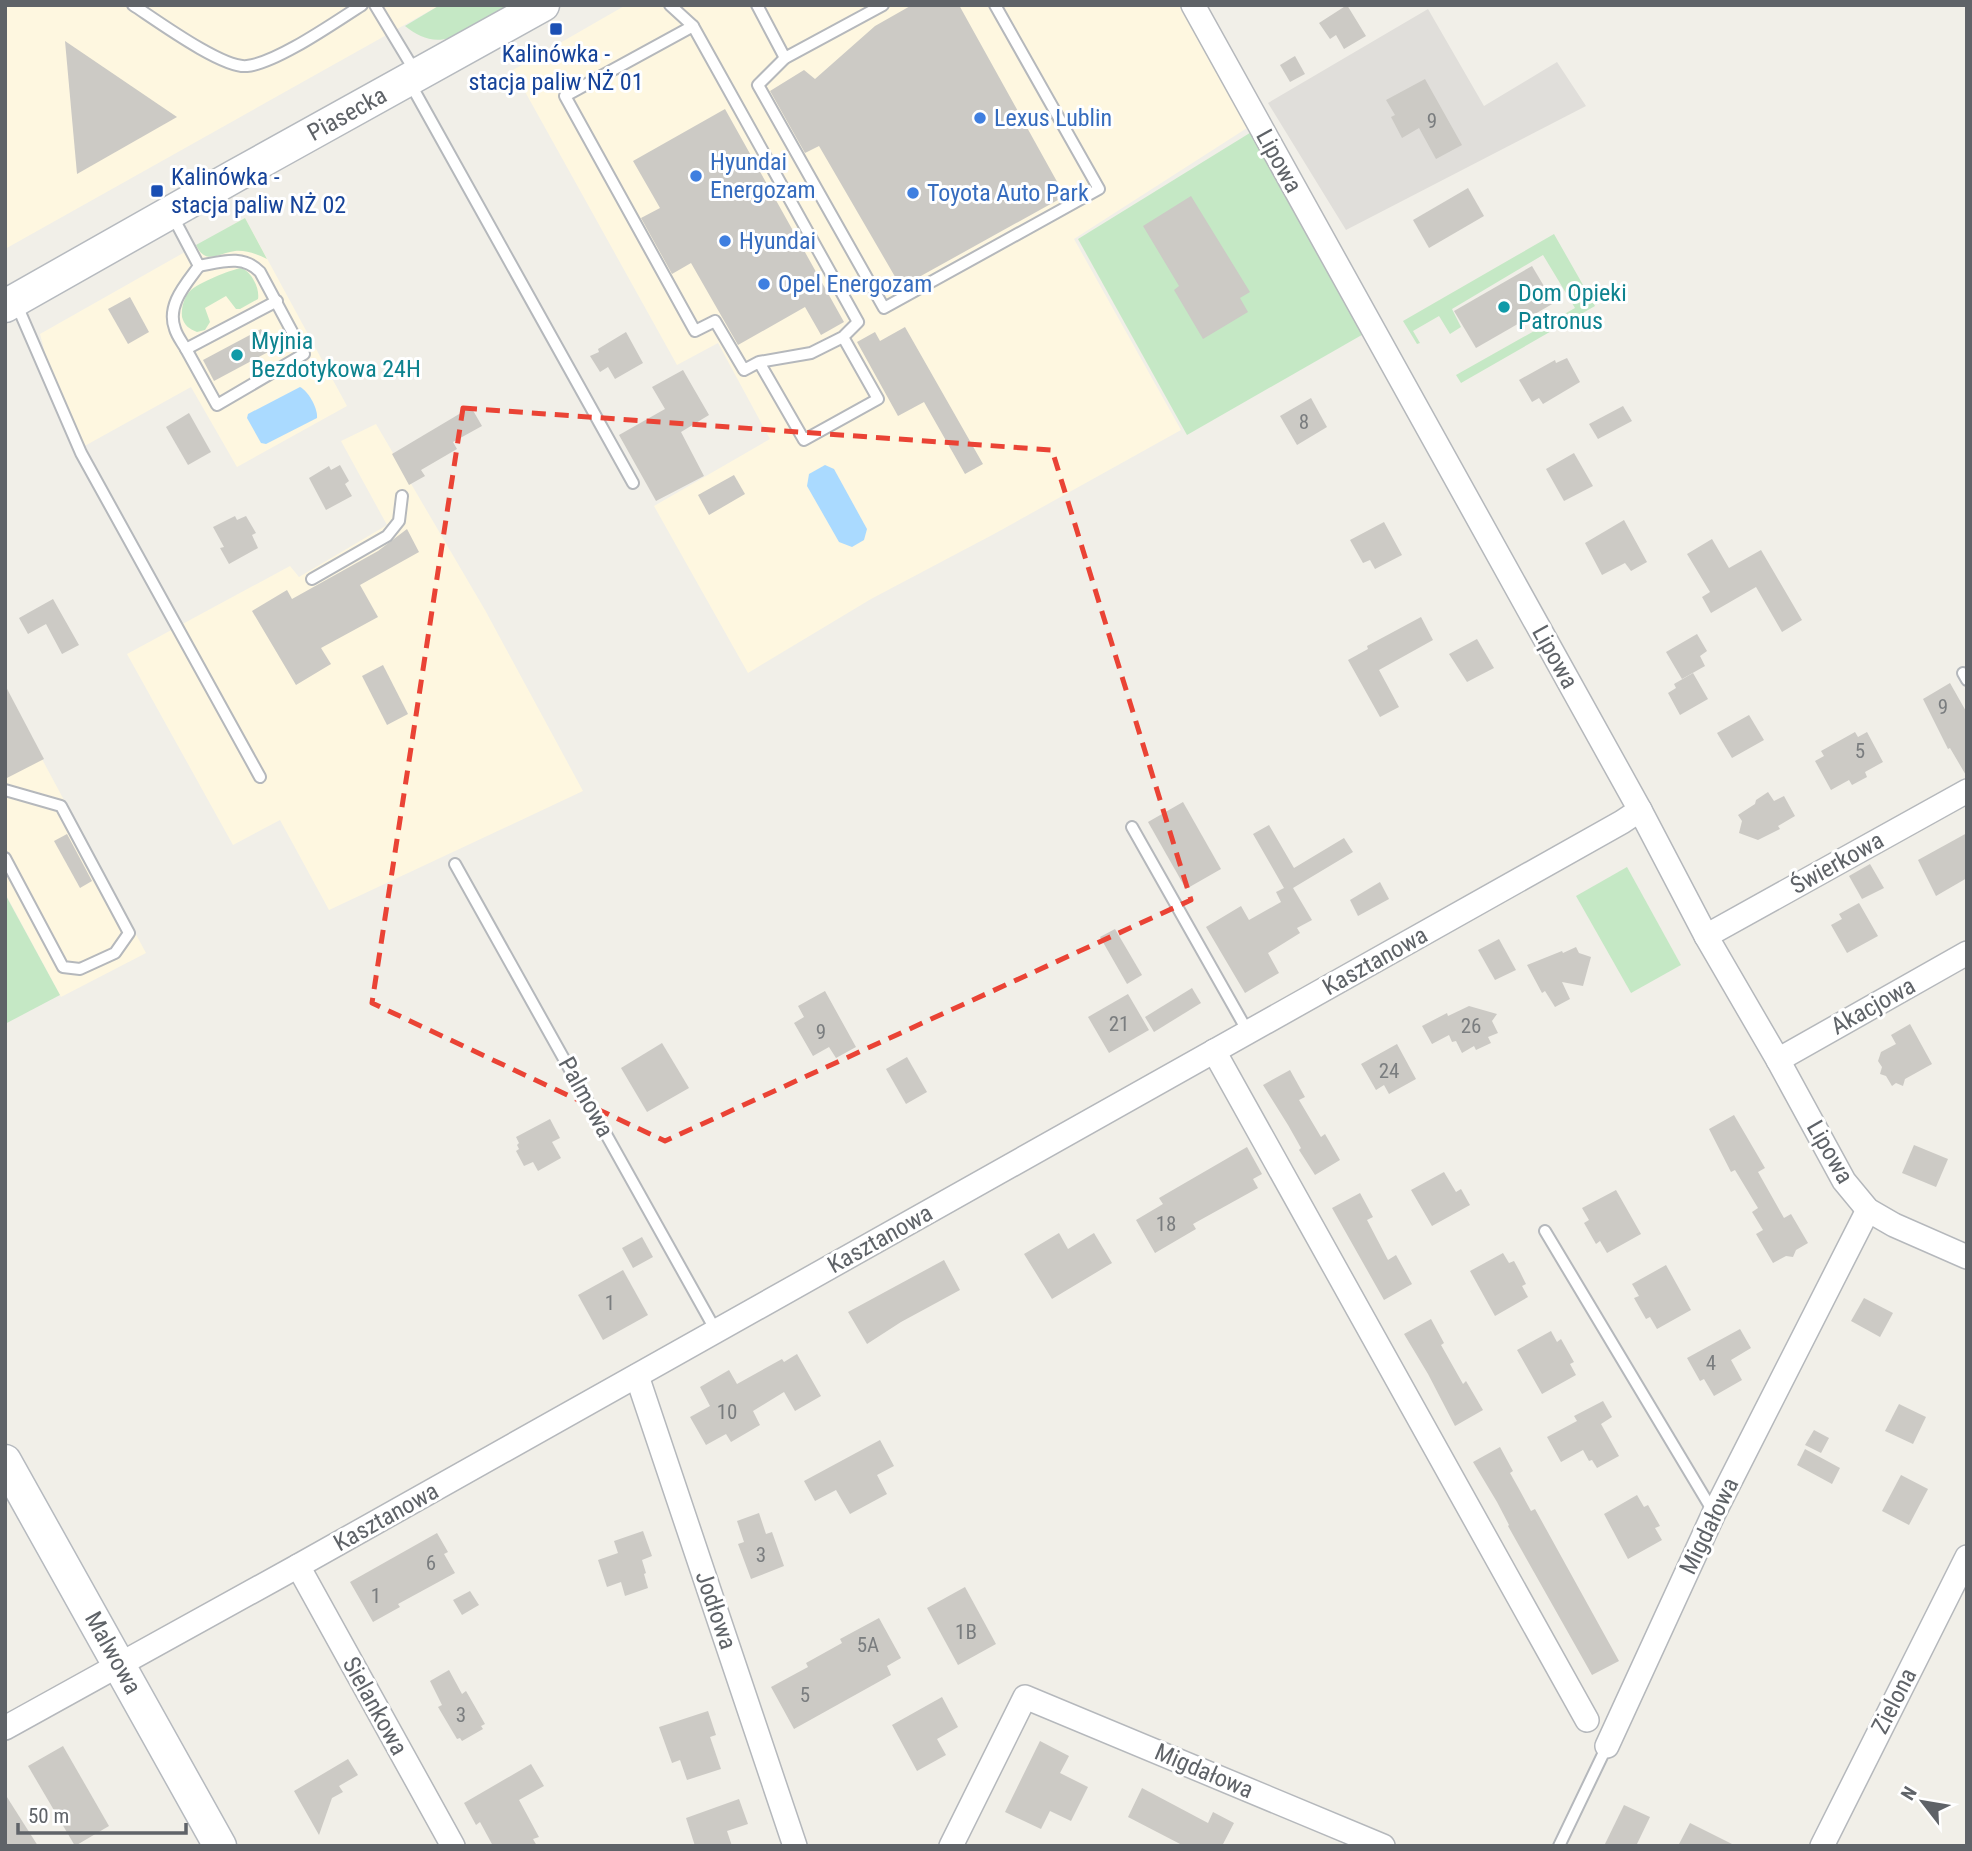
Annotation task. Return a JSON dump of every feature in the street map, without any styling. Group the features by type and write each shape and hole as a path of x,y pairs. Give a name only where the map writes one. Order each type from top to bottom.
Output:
{"street":[{"name":"Piasecka","path":"10,303 543,5"},
{"name":"Lipowa","path":"1193,5 1844,1181 1868,1210 1894,1225 1967,1257"},
{"name":"Świerkowa","path":"1706,936 1967,790"},
{"name":"Kasztanowa","path":"5,1728 298,1566 1640,810"},
{"name":"Akacjowa","path":"1778,1060 1967,953"},
{"path":"1214,1051 1587,1720"},
{"name":"Migdałowa","path":"1607,1746 1714,1513 1868,1210"},
{"name":"Jodłowa","path":"636,1376 795,1846"},
{"name":"Malwowa","path":"5,1461 220,1846"},
{"name":"Zielona","path":"1822,1846 1967,1557"},
{"name":"Sielankowa","path":"298,1566 453,1846"},
{"name":"Migdałowa","path":"951,1846 1025,1697 1383,1846"}],"lane":[{"path":"133,5 221,60 246,66 276,57 362,5"},
{"path":"375,5 633,483"},
{"path":"670,5 693,26 858,321 843,337 811,353 759,362 744,370 715,321 695,331 565,96 693,26"},
{"path":"757,5 785,58"},
{"path":"883,5 785,58 758,85 884,308 1099,188 995,5"},
{"path":"170,212 199,266"},
{"path":"243,260 253,264 260,272 277,301 304,354 217,405 173,326 176,300 199,266 243,260"},
{"path":"186,349 277,301"},
{"path":"10,303 81,453 260,777"},
{"path":"759,362 804,440 878,399 843,337"},
{"path":"312,579 387,536 399,521 402,496"},
{"path":"5,790 61,806 129,933 115,953 80,969 63,967 5,858"},
{"path":"1132,827 1248,1032"},
{"name":"Palmowa","path":"455,864 716,1331"},
{"path":"1545,1231 1714,1513"},
{"name":"Migdałowa","path":"1559,1846 1607,1746"}],"highlighted area":[{"path":"463,408 1052,450 1191,900 665,1141 372,1003"}],"shaded area":[{"path":"5,5 440,5 5,249"},
{"path":"626,5 1180,5 1247,128 1074,239 1181,430 871,599 748,673 654,506 770,439 718,343 677,365 513,70"},
{"path":"1428,9 1484,106 1557,62 1586,106 1346,230 1268,103"},
{"path":"245,218 347,406 237,467 191,387 81,448 58,403 40,334"},
{"path":"376,424 485,610 583,791 329,910 280,820 233,845 127,654 290,566 299,577 387,525 341,441"},
{"path":"5,690 146,953 61,997 5,893"}],"green space":[{"path":"440,5 509,5 450,38 426,38 405,26"},
{"path":"1253,131 1367,332 1187,435 1078,239"},
{"path":"245,218 267,259 243,251 208,257 196,245"},
{"path":"1554,234 1595,306 1461,383 1456,375 1575,308 1543,255 1452,309 1461,327 1450,334 1439,316 1413,331 1420,343 1417,344 1403,321"},
{"path":"241,268 254,281 258,299 236,309 226,296 205,308 210,322 205,330 197,332 187,326 182,310 190,291 214,277"},
{"path":"1627,867 1681,965 1631,993 1576,896"},
{"path":"5,894 60,995 5,1024"}],"water":[{"path":"300,387 312,400 317,418 266,444 261,443 247,418 248,414"},
{"path":"825,465 834,469 867,529 864,540 852,547 839,542 807,486 809,474"}],"building":[{"name":"Toyota Auto Park","path":"912,5 959,5 1065,196 901,287 819,146 805,153 770,91 804,70 815,79 875,26"},
{"path":"1347,5 1366,36 1344,49 1336,35 1330,39 1319,23"},
{"path":"65,41 177,117 77,174"},
{"path":"1295,56 1305,74 1290,82 1280,65"},
{"path":"1425,79 1462,145 1436,159 1419,128 1402,138 1391,117 1395,115 1386,100"},
{"name":"Hyundai","path":"725,109 844,322 821,335 805,307 738,345 691,263 672,274 641,218 660,208 633,161"},
{"path":"1468,188 1484,216 1429,248 1413,220"},
{"path":"1191,196 1250,292 1240,298 1248,312 1203,339 1174,290 1179,286 1143,226"},
{"name":"Dom Opieki Patronus","path":"1532,266 1554,303 1476,348 1454,311"},
{"path":"130,297 149,332 128,344 108,309"},
{"path":"905,327 983,464 965,474 924,402 898,416 857,342 875,332 880,341"},
{"name":"Myjnia Bezdotykowa 24H","path":"261,329 272,350 214,381 203,360"},
{"path":"626,332 643,363 615,379 608,367 600,372 590,356"},
{"path":"1567,358 1580,382 1543,404 1539,398 1532,402 1519,380 1555,360 1556,363"},
{"path":"683,370 709,415 681,432 704,476 656,501 619,435 665,409 652,387"},
{"path":"1311,398 1327,427 1297,445 1280,416"},
{"path":"1623,406 1632,421 1598,439 1589,424"},
{"path":"471,407 482,426 453,442 457,449 421,470 425,476 409,485 392,454"},
{"path":"189,413 211,452 188,465 166,427"},
{"path":"1574,453 1593,486 1564,501 1546,469"},
{"path":"340,465 349,481 345,484 352,496 326,510 309,478 329,466 331,470"},
{"path":"734,475 745,494 709,515 698,495"},
{"path":"235,516 237,520 246,516 256,533 252,535 258,548 229,564 220,548 224,547 213,527"},
{"path":"1624,520 1647,562 1631,571 1625,563 1602,575 1585,543"},
{"path":"1384,522 1402,555 1375,569 1370,560 1363,563 1350,540"},
{"path":"407,529 419,552 360,585 378,617 321,648 331,664 296,685 252,611 287,590 292,599 378,551"},
{"path":"1712,539 1729,568 1761,550 1802,620 1782,632 1756,587 1711,613 1702,597 1710,592 1687,554"},
{"path":"53,599 79,645 62,654 46,624 28,634 19,618"},
{"path":"1421,617 1433,640 1379,670 1399,707 1380,717 1348,660 1368,649 1367,646"},
{"path":"1697,634 1707,651 1700,656 1705,666 1682,679 1666,652"},
{"path":"1477,639 1494,668 1467,682 1449,654"},
{"path":"383,665 408,714 387,725 362,676"},
{"path":"1693,673 1708,699 1680,715 1668,693 1676,688 1674,684"},
{"path":"1950,683 1967,713 1967,777 1950,748 1948,749 1923,699"},
{"path":"5,685 44,759 5,779"},
{"path":"1749,715 1764,740 1732,758 1717,733"},
{"path":"1855,732 1858,737 1867,732 1883,762 1865,772 1867,777 1852,785 1849,780 1831,790 1815,761 1824,756 1821,751"},
{"path":"1768,792 1774,801 1784,796 1795,816 1778,826 1780,829 1758,840 1739,833 1742,821 1738,815"},
{"path":"1183,802 1221,869 1186,889 1148,822"},
{"path":"1269,825 1294,868 1344,838 1353,852 1293,888 1312,920 1297,928 1300,933 1268,953 1279,973 1245,993 1206,927 1241,906 1249,920 1281,902 1276,892 1284,888 1253,834"},
{"path":"1967,833 1967,878 1936,896 1918,860"},
{"path":"67,834 92,881 80,888 54,841"},
{"path":"1870,864 1884,888 1862,899 1849,876"},
{"path":"1380,882 1389,899 1358,916 1350,900"},
{"path":"1859,903 1878,936 1847,953 1831,925 1842,919 1839,914"},
{"path":"1115,929 1142,975 1127,984 1100,937"},
{"path":"1499,939 1516,970 1495,980 1478,950"},
{"path":"1576,947 1579,953 1591,957 1583,986 1562,982 1570,999 1555,1007 1545,991 1542,993 1527,965"},
{"path":"1192,988 1201,1003 1154,1032 1145,1017"},
{"path":"825,991 856,1047 836,1058 829,1047 813,1056 794,1023 804,1017 798,1006"},
{"path":"1128,994 1149,1030 1109,1053 1088,1017"},
{"path":"1469,1006 1497,1014 1492,1021 1498,1033 1488,1037 1491,1043 1476,1050 1474,1046 1462,1053 1456,1041 1452,1042 1449,1035 1432,1044 1422,1026 1447,1013 1448,1016"},
{"path":"1910,1024 1932,1064 1905,1079 1903,1086 1896,1083 1892,1086 1886,1076 1880,1074 1882,1067 1878,1061 1881,1052 1896,1044 1891,1035"},
{"path":"662,1043 689,1088 647,1112 621,1068"},
{"path":"1397,1044 1416,1079 1389,1094 1384,1085 1376,1090 1361,1064"},
{"path":"907,1057 927,1092 906,1104 886,1069"},
{"path":"1290,1070 1305,1097 1299,1100 1321,1137 1325,1134 1340,1160 1315,1175 1263,1085"},
{"path":"1734,1115 1765,1168 1758,1172 1784,1218 1791,1214 1808,1243 1796,1250 1793,1257 1786,1256 1773,1263 1756,1234 1763,1230 1752,1212 1758,1208 1735,1170 1731,1172 1709,1129"},
{"path":"550,1119 560,1138 552,1142 561,1158 538,1171 533,1162 524,1166 516,1151 519,1149 519,1143 516,1137"},
{"path":"1914,1145 1948,1159 1936,1187 1902,1173"},
{"path":"1247,1147 1262,1174 1253,1179 1258,1188 1193,1224 1196,1229 1155,1253 1136,1220 1163,1204 1159,1198"},
{"path":"1444,1172 1456,1192 1461,1189 1470,1205 1432,1226 1411,1190"},
{"path":"1616,1190 1641,1234 1607,1253 1600,1241 1596,1244 1584,1223 1589,1220 1582,1208"},
{"path":"1360,1193 1373,1217 1367,1220 1388,1260 1396,1255 1412,1284 1384,1300 1332,1208"},
{"path":"1059,1233 1068,1249 1094,1233 1112,1263 1052,1299 1024,1254"},
{"path":"642,1237 653,1257 633,1268 622,1248"},
{"path":"1503,1253 1509,1263 1514,1261 1526,1284 1522,1286 1528,1297 1495,1316 1470,1271"},
{"path":"944,1260 960,1290 867,1344 848,1312"},
{"path":"1666,1265 1691,1310 1657,1329 1650,1317 1646,1319 1634,1298 1639,1296 1632,1284"},
{"path":"623,1270 648,1315 603,1340 578,1295"},
{"path":"1864,1298 1893,1313 1880,1337 1851,1321"},
{"path":"1431,1319 1444,1343 1441,1345 1463,1384 1466,1381 1483,1410 1455,1426 1404,1334"},
{"path":"1740,1329 1751,1348 1731,1360 1742,1380 1714,1396 1704,1379 1700,1381 1687,1358"},
{"path":"1551,1331 1557,1342 1561,1339 1574,1362 1570,1364 1576,1375 1542,1394 1517,1350"},
{"path":"797,1354 821,1396 795,1411 784,1392 753,1411 760,1425 731,1442 726,1434 706,1445 690,1417 710,1406 700,1387 729,1370 737,1384 782,1359 784,1362"},
{"path":"1603,1401 1612,1417 1601,1424 1619,1456 1597,1468 1583,1450 1561,1462 1547,1437 1577,1421 1574,1416"},
{"path":"1899,1404 1926,1417 1913,1444 1885,1431"},
{"path":"1814,1430 1829,1438 1821,1453 1805,1445"},
{"path":"880,1440 894,1466 877,1475 887,1494 850,1514 836,1490 815,1501 804,1481"},
{"path":"1500,1447 1513,1471 1510,1473 1531,1511 1535,1509 1619,1661 1592,1675 1473,1462"},
{"path":"1805,1449 1840,1468 1832,1484 1797,1465"},
{"path":"1901,1475 1928,1489 1909,1525 1882,1511"},
{"path":"1637,1495 1644,1507 1648,1505 1660,1526 1655,1528 1662,1540 1628,1559 1604,1514"},
{"path":"759,1513 766,1534 772,1532 784,1566 751,1579 738,1544 744,1542 737,1521"},
{"path":"643,1531 652,1556 642,1560 648,1588 625,1596 621,1582 607,1587 598,1560 618,1553 614,1541"},
{"path":"437,1533 448,1552 444,1554 455,1573 398,1604 400,1607 373,1622 350,1582"},
{"path":"965,1587 996,1644 958,1665 927,1608"},
{"path":"470,1591 479,1605 462,1615 453,1600"},
{"path":"879,1618 901,1658 887,1666 891,1675 794,1729 771,1687 808,1667 806,1663 842,1643 840,1639"},
{"path":"449,1670 462,1694 466,1691 485,1724 481,1726 483,1729 462,1741 457,1739 438,1707 442,1705 430,1681"},
{"path":"942,1697 958,1727 937,1739 946,1755 917,1771 892,1725"},
{"path":"708,1711 716,1735 710,1737 721,1769 687,1780 680,1760 672,1763 659,1727"},
{"path":"1040,1741 1069,1756 1060,1773 1088,1787 1071,1821 1050,1811 1041,1829 1005,1812"},
{"path":"63,1746 109,1826 75,1846 28,1766"},
{"path":"348,1759 358,1775 339,1786 343,1792 332,1798 319,1835 294,1791"},
{"path":"531,1764 544,1786 519,1800 539,1837 533,1839 537,1846 493,1846 480,1822 476,1825 464,1803"},
{"path":"1142,1788 1208,1823 1213,1812 1234,1823 1222,1846 1184,1846 1128,1817"},
{"path":"5,1794 38,1846 5,1846"},
{"path":"739,1799 748,1824 727,1831 732,1846 695,1846 686,1818"},
{"path":"1624,1805 1650,1817 1636,1846 1604,1846"},
{"path":"1690,1823 1736,1846 1678,1846"}],"place":[{"name":"Kalinówka - stacja paliw NŻ 01","path":"556,29"},
{"name":"Lexus Lublin","path":"980,118"},
{"name":"Hyundai Energozam","path":"696,176"},
{"name":"Kalinówka - stacja paliw NŻ 02","path":"157,191"},
{"name":"Toyota Auto Park","path":"913,193"},
{"name":"Hyundai","path":"725,241"},
{"name":"Opel Energozam","path":"764,284"},
{"name":"Dom Opieki Patronus","path":"1504,307"},
{"name":"Myjnia Bezdotykowa 24H","path":"237,355"}]}
